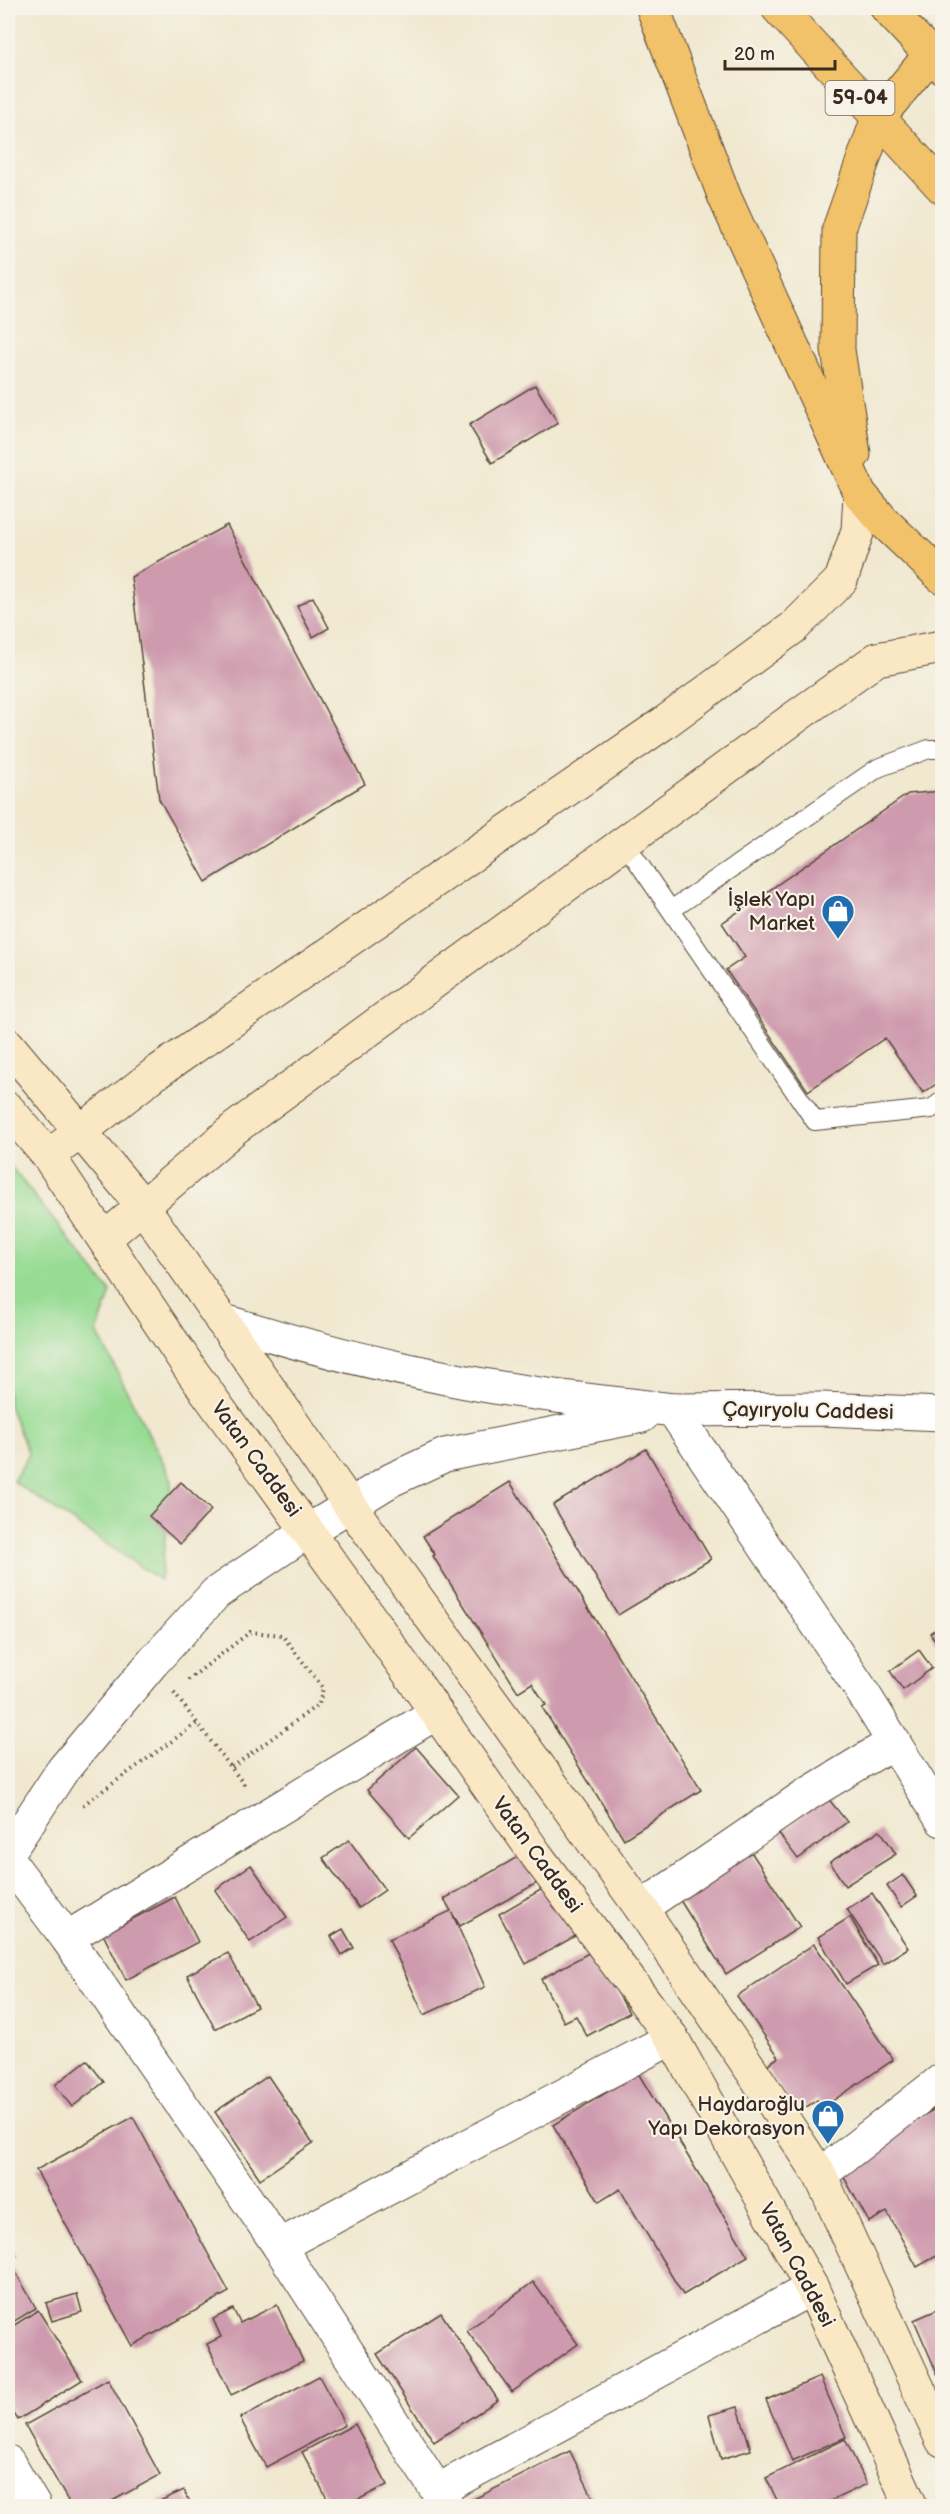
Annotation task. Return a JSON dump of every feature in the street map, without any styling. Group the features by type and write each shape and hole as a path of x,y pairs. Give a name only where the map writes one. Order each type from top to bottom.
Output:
{"main road":[{"path":"652,8 725,198 860,494 885,523 942,577"},
{"name":"59-04","path":"778,8 942,188"},
{"path":"49,1157 156,1073 664,723 794,627 841,580 858,530 860,494 838,350 839,229 878,118 939,57 887,8"},
{"path":"104,1239 235,1128 877,659 942,647"},
{"path":"8,1045 142,1205 351,1507 641,1908 820,2175 942,2436"},
{"name":"Vatan Caddesi","path":"8,1109 49,1157 194,1373 537,1856 672,2038 812,2288 911,2506"}],"street":[{"path":"221,1320 268,1335 451,1380 673,1410 860,1688 942,1820"},
{"name":"Çayıryolu Caddesi","path":"673,1410 822,1409 942,1414"},
{"path":"8,1853 62,1771 153,1662 216,1593 308,1531 351,1507 391,1480 445,1455 673,1410"},
{"path":"67,1938 436,1713"},
{"path":"641,1908 803,1797 894,1743"},
{"path":"8,1860 67,1938 279,2247 442,2499 812,2288"},
{"path":"279,2247 672,2038"},
{"path":"820,2175 942,2080"},
{"path":"8,2462 34,2506"}],"lane":[{"path":"671,910 878,768 929,749 942,749"},
{"path":"624,843 815,1121 930,1109 942,1101"}],"path":[{"path":"231,1768 319,1704 323,1688 282,1635 250,1632 173,1691 267,1816"},
{"path":"74,1812 197,1723"}],"green space":[{"path":"8,1163 111,1292 97,1332 172,1480 160,1580 13,1481 29,1455 8,1403"}],"building":[{"path":"535,385 558,423 492,463 469,425"},
{"path":"227,525 365,784 206,882 159,799 131,577"},
{"path":"313,597 329,628 313,637 297,606"},
{"name":"İşlek Yapı Market","path":"942,791 942,1080 923,1093 885,1038 808,1091 726,970 745,957 722,923 908,794"},
{"path":"646,1449 711,1559 618,1615 553,1505"},
{"path":"181,1482 211,1510 180,1544 149,1516"},
{"path":"510,1482 701,1790 624,1839 542,1707 546,1705 532,1683 518,1692 433,1556 435,1555 423,1536"},
{"path":"942,1624 942,1650 930,1633"},
{"path":"919,1650 932,1668 903,1690 890,1671"},
{"path":"416,1747 458,1795 409,1838 367,1790"},
{"path":"827,1797 847,1822 798,1859 779,1834"},
{"path":"880,1830 896,1854 845,1886 830,1862"},
{"path":"349,1840 385,1890 359,1908 323,1858"},
{"path":"746,1844 800,1927 726,1974 665,1876"},
{"path":"521,1855 537,1883 460,1926 452,1913 485,1987 424,2015 389,1939 451,1911 444,1899"},
{"path":"251,1865 287,1917 250,1942 215,1890"},
{"path":"903,1875 917,1896 901,1907 887,1886"},
{"path":"549,1885 577,1935 526,1964 499,1914"},
{"path":"872,1893 908,1948 883,1964 847,1909"},
{"path":"175,1897 198,1942 126,1980 103,1934"},
{"path":"850,1917 878,1965 846,1984 818,1937"},
{"path":"343,1929 354,1948 342,1955 331,1936"},
{"path":"814,1944 893,2060 822,2108 817,2100 797,2113 765,2066 779,2057 737,1996"},
{"path":"594,1950 629,2013 587,2036 576,2016 564,2022 541,1979"},
{"path":"228,1953 257,2007 215,2029 187,1975"},
{"path":"87,2060 104,2082 72,2107 55,2085"},
{"path":"638,2073 748,2256 683,2295 620,2189 599,2202 553,2125"},
{"path":"268,2076 313,2143 260,2179 215,2112"},
{"path":"935,2109 942,2122 942,2253 917,2267 887,2212 869,2222 836,2163"},
{"path":"133,2117 229,2292 132,2346 36,2170"},
{"path":"8,2242 16,2256 9,2261 36,2308 8,2325"},
{"path":"533,2282 578,2344 512,2392 467,2331"},
{"path":"77,2294 82,2312 52,2321 46,2303"},
{"path":"277,2305 303,2361 231,2395 207,2344 221,2337 213,2319 233,2309 240,2323"},
{"path":"942,2308 942,2379 940,2380 914,2320"},
{"path":"38,2310 82,2380 18,2420 8,2404 8,2329"},
{"path":"441,2313 498,2400 434,2442 377,2354"},
{"path":"319,2376 345,2425 266,2467 240,2418"},
{"path":"820,2377 846,2437 792,2461 766,2400"},
{"path":"108,2379 160,2475 103,2506 71,2506 25,2425"},
{"path":"738,2407 751,2450 721,2459 709,2415"},
{"path":"355,2424 387,2485 346,2506 331,2506 302,2452"},
{"path":"845,2439 867,2484 820,2506 780,2506 766,2478"},
{"path":"570,2451 597,2506 473,2506 470,2501"},
{"path":"184,2490 192,2506 149,2506"}],"place":[{"name":"İşlek Yapı Market","path":"838,940"},
{"name":"Haydaroğlu Yapı Dekorasyon","path":"828,2145"}]}
